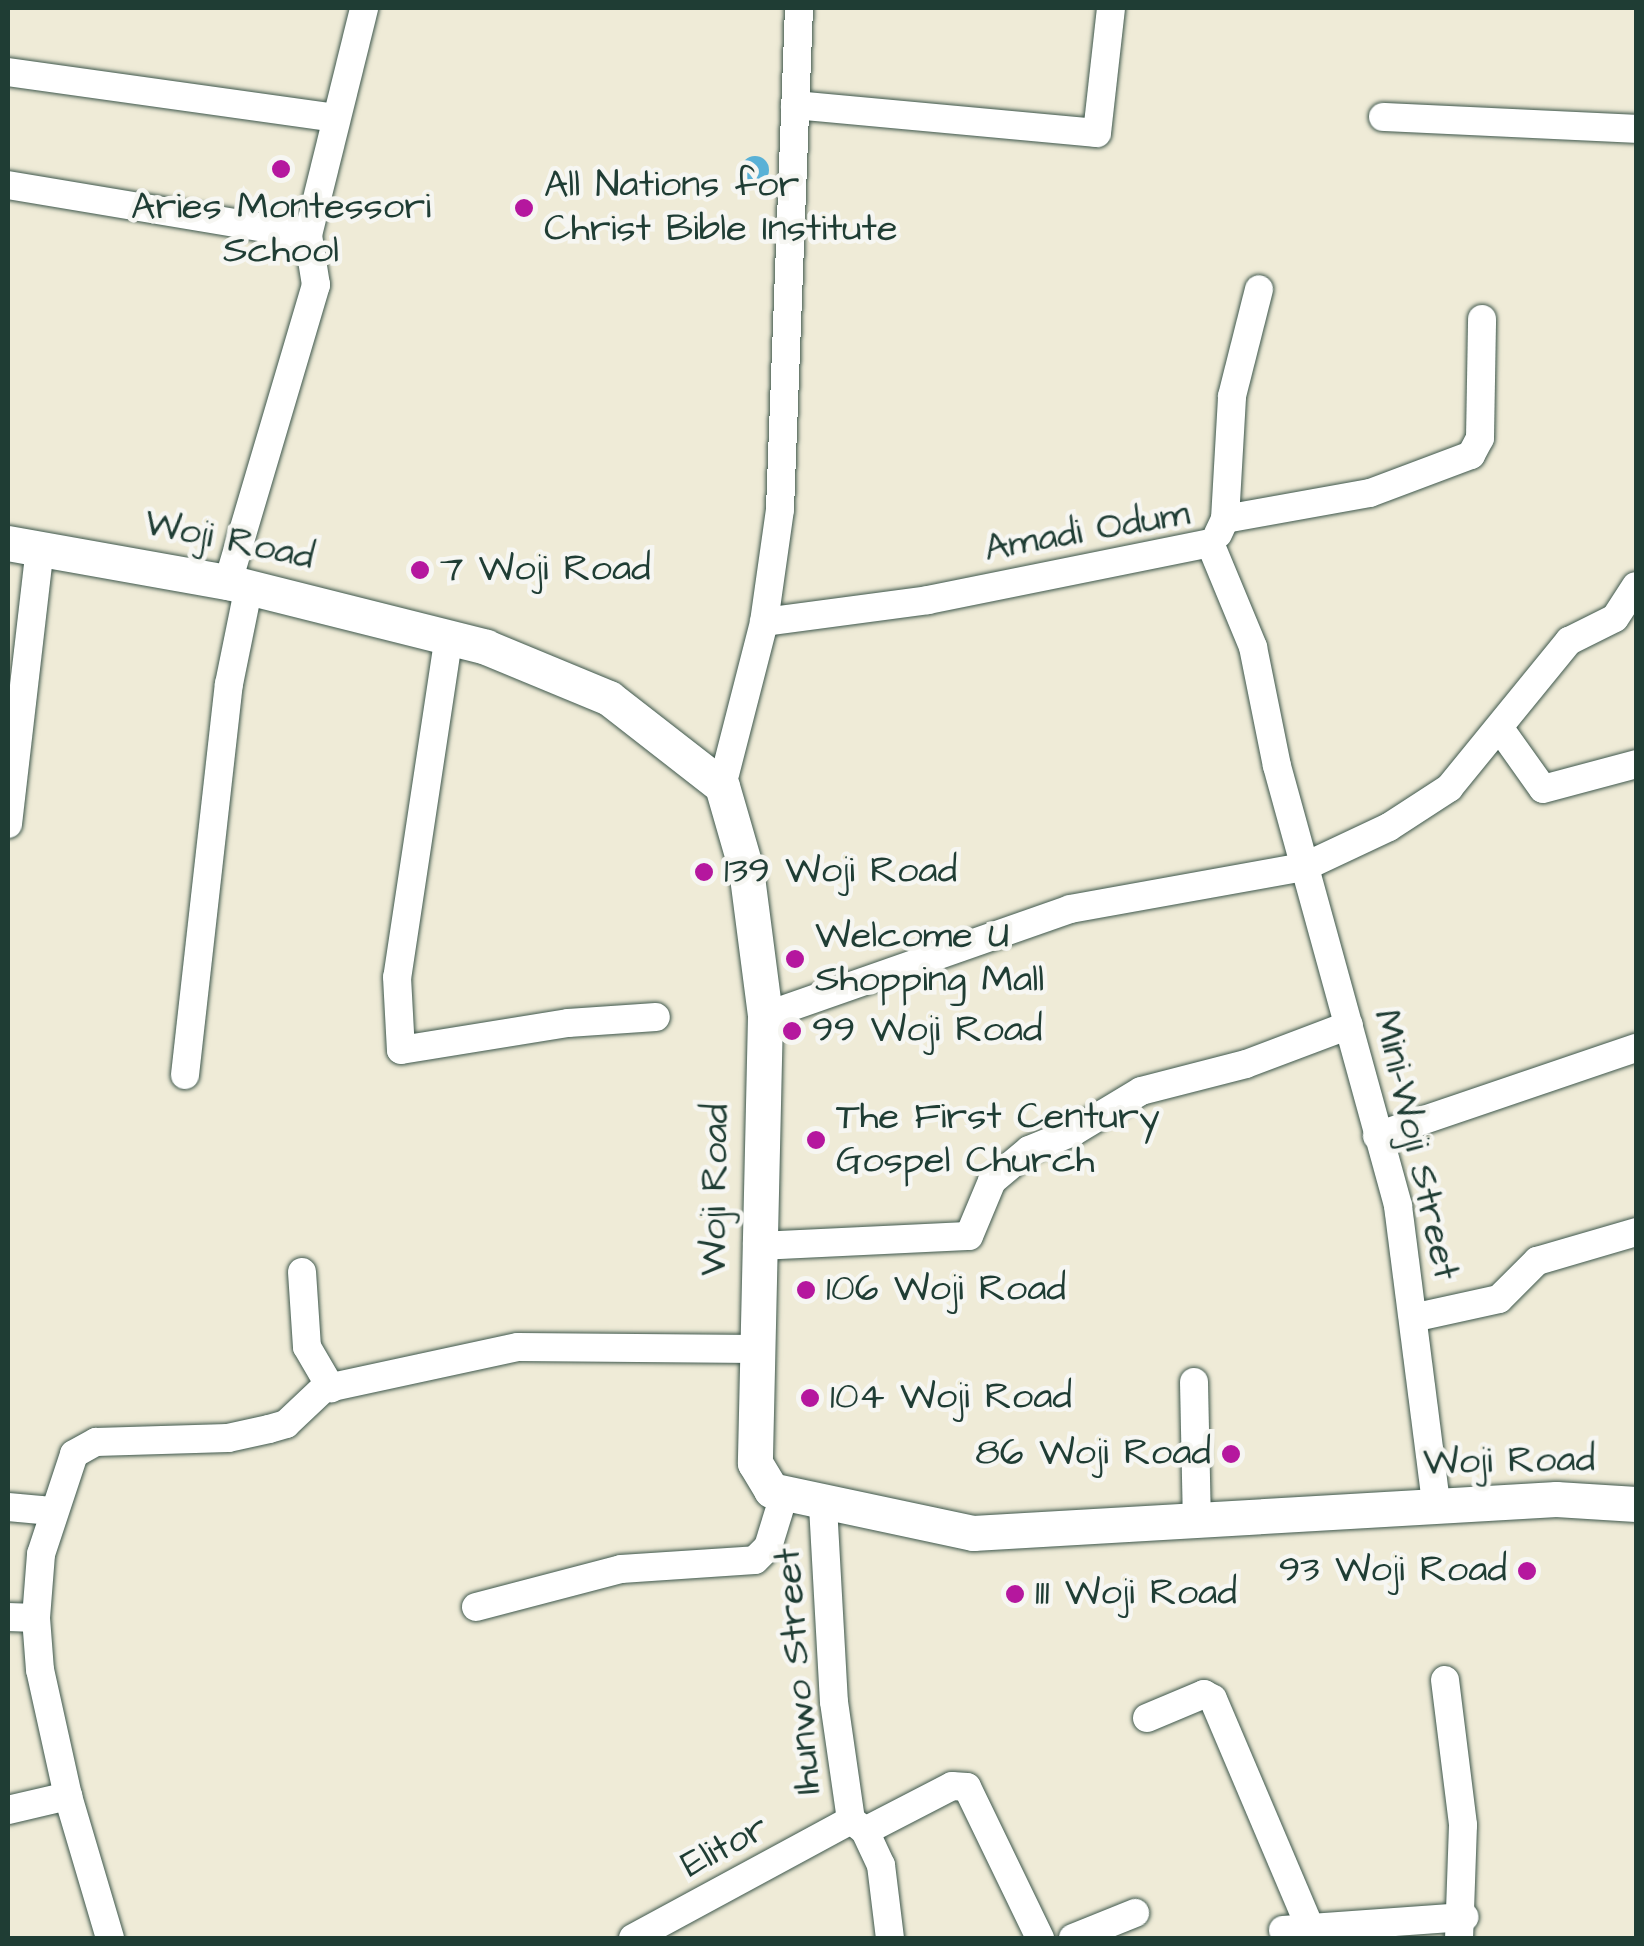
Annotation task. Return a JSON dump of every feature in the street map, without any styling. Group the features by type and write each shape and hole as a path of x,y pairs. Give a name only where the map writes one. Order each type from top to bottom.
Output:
{"main road":[{"name":"Woji Road","path":"24,546 239,584 449,636 608,698 722,786 746,869 765,1016 755,1463 762,1482 784,1495 823,1506 972,1533 1197,1523 1556,1498 1636,1504"}],"street":[{"path":"185,1075 239,584 316,285 308,235 364,8"},
{"path":"722,786 764,622 780,509 799,8"},
{"path":"795,104 1088,135 1100,127 1112,8"},
{"path":"8,72 334,118"},
{"path":"1383,116 1636,129"},
{"path":"8,185 308,235"},
{"path":"1259,289 1232,396 1218,531 1370,493 1471,455 1480,438 1482,318"},
{"name":"Amadi Odum","path":"764,622 928,600 1218,531 1253,647 1304,867"},
{"path":"8,824 24,546"},
{"path":"765,1016 1070,909 1304,867 1422,808 1500,730 1569,642 1615,618 1636,586"},
{"path":"449,636 397,977 400,1050 568,1023 656,1017"},
{"path":"1500,730 1543,790 1636,764"},
{"name":"Mini-Woji Street","path":"1304,867 1408,1245 1436,1504"},
{"path":"758,1246 969,1236 992,1181 1029,1150 1073,1132 1140,1090 1246,1064 1349,1025"},
{"path":"1377,1136 1636,1048"},
{"path":"1416,1316 1498,1299 1537,1261 1636,1232"},
{"path":"302,1272 307,1346 331,1388"},
{"path":"110,1938 68,1796 40,1670 36,1618 52,1510 68,1465 83,1447 228,1438 269,1429 286,1424 308,1398 331,1388 518,1347 756,1349"},
{"path":"1194,1382 1197,1523"},
{"path":"476,1606 621,1569 755,1560 768,1547 784,1495"},
{"name":"Ihunwo Street","path":"823,1506 834,1702 858,1826 880,1865 890,1938"},
{"path":"8,1507 52,1510"},
{"path":"8,1617 36,1618"},
{"path":"1147,1718 1204,1694 1213,1699 1297,1929 1462,1928 1460,1772 1445,1680"},
{"name":"Elitor","path":"633,1938 858,1826 952,1786 967,1787 1040,1938"},
{"path":"8,1810 68,1796"},
{"path":"1073,1938 1135,1913"}],"water":[{"path":"755,156 765,160 769,170 765,180 755,184 745,180 741,170 745,160"}],"place":[{"name":"Aries Montessori School","path":"281,169"},
{"name":"All Nations for Christ Bible Institute","path":"524,208"},
{"name":"7 Woji Road","path":"420,570"},
{"name":"139 Woji Road","path":"704,872"},
{"name":"Welcome U Shopping Mall","path":"795,959"},
{"name":"99 Woji Road","path":"792,1031"},
{"name":"The First Century Gospel Church","path":"816,1140"},
{"name":"106 Woji Road","path":"806,1290"},
{"name":"104 Woji Road","path":"810,1398"},
{"name":"86 Woji Road","path":"1231,1454"},
{"name":"93 Woji Road","path":"1527,1571"},
{"name":"111 Woji Road","path":"1015,1594"}]}
